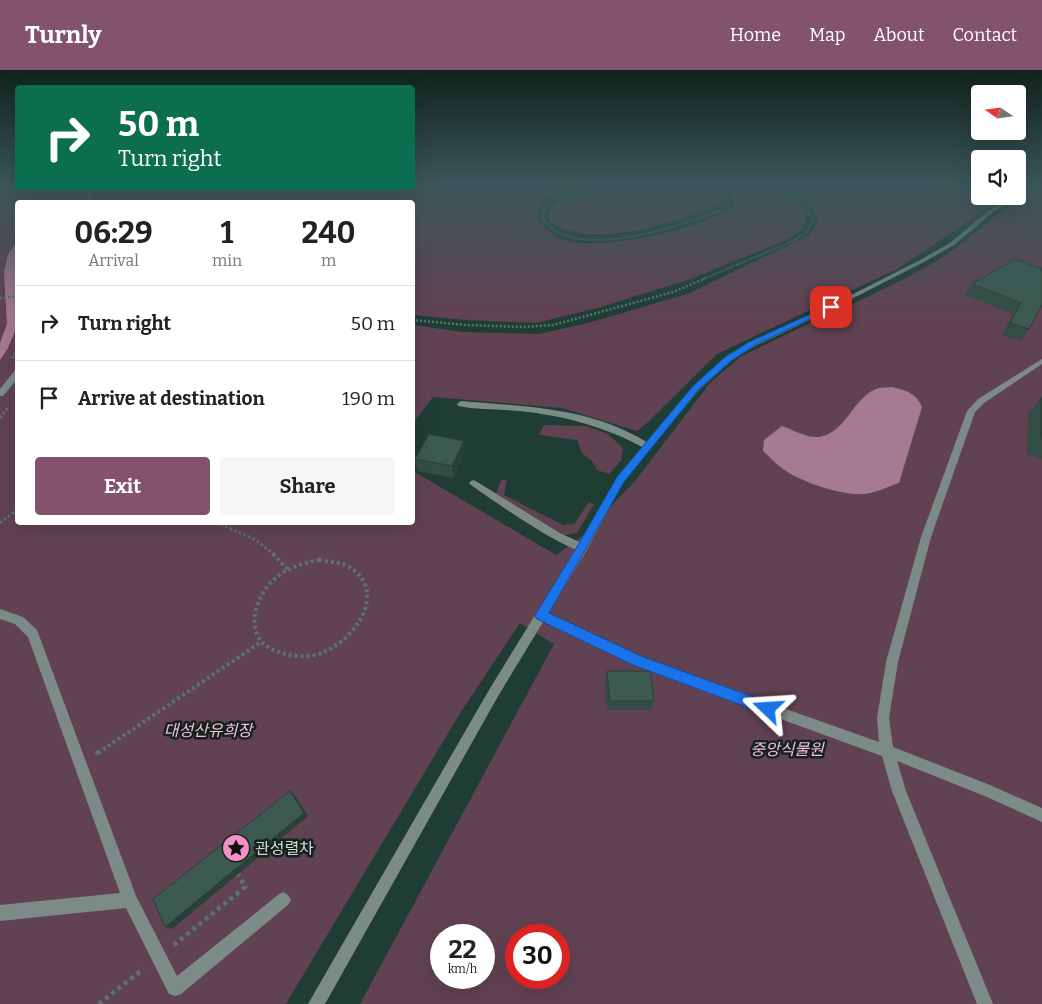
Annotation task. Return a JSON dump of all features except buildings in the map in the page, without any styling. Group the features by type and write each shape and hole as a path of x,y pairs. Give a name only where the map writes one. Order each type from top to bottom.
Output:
{"street":[{"path":"316,1004 493,694 582,548 620,479 696,388 728,359 752,344 820,313 944,248 972,228"},
{"path":"985,1004 900,791 887,751 883,718 892,662 926,537 971,411 981,401 1042,361"},
{"path":"0,394 15,376"},
{"path":"461,404 575,417 612,428 648,446"},
{"path":"474,483 556,536 582,548"},
{"path":"0,614 11,616 23,622 33,634 130,900 175,988 283,900"},
{"path":"541,616 637,661 887,751 1042,815"},
{"path":"0,913 130,900"}],"path":[{"path":"552,228 556,231 576,238 644,234 668,228"},
{"path":"415,320 466,326 523,327 552,325 597,314 695,284 791,242 806,233 809,228"},
{"path":"2,298 15,296"},
{"path":"0,523 15,511"},
{"path":"223,525 253,537 273,552 288,570"},
{"path":"319,560 334,561 347,565 358,572 365,582 368,594 367,607 362,621 352,634 337,645 321,653 287,656 272,651 261,642 254,630 253,617 256,603 274,579 288,570 303,563 319,560"},
{"path":"81,764 261,642"},
{"path":"99,1004 245,887 238,874"}],"green space":[{"path":"0,228 15,228 15,525 415,525 415,472 556,555 580,538 635,481 710,383 740,357 923,269 959,246 982,228 1042,228 1042,1004 360,1004 554,644 520,623 457,718 286,1004 0,1004"},
{"path":"415,228 546,228 563,240 579,243 600,243 625,241 684,228 802,228 786,240 691,279 594,309 536,323 466,320 415,315"},
{"path":"563,228 648,228 611,234 589,234"},
{"path":"814,228 959,228 899,268 717,354 637,431 562,408 433,397 415,420 415,325 463,332 539,334 588,323 690,293 809,235"},
{"path":"544,425 586,426 608,434 623,448 621,460 609,474 597,470 593,462 582,453 577,440 539,435"},
{"path":"501,480 507,480 504,495 563,525 574,524 589,502 594,504 577,533 564,535 496,494"}],"shaded area":[{"path":"15,245 15,332 7,350 0,360 0,343 7,324 4,272 8,254"},
{"path":"891,387 914,395 922,407 899,483 867,494 853,494 832,490 791,474 780,467 763,451 764,440 782,426 810,436 819,437 828,434 843,422 868,393 878,388"}],"place":[{"name":"관성렬차","path":"236,848"}],"route":[{"path":"768,709 637,661 541,616 582,548 620,479 696,388 728,359 752,344 831,307"}],"park label":[{"name":"대성산유희장","path":"208,730"},
{"name":"중앙식물원","path":"787,749"}]}
